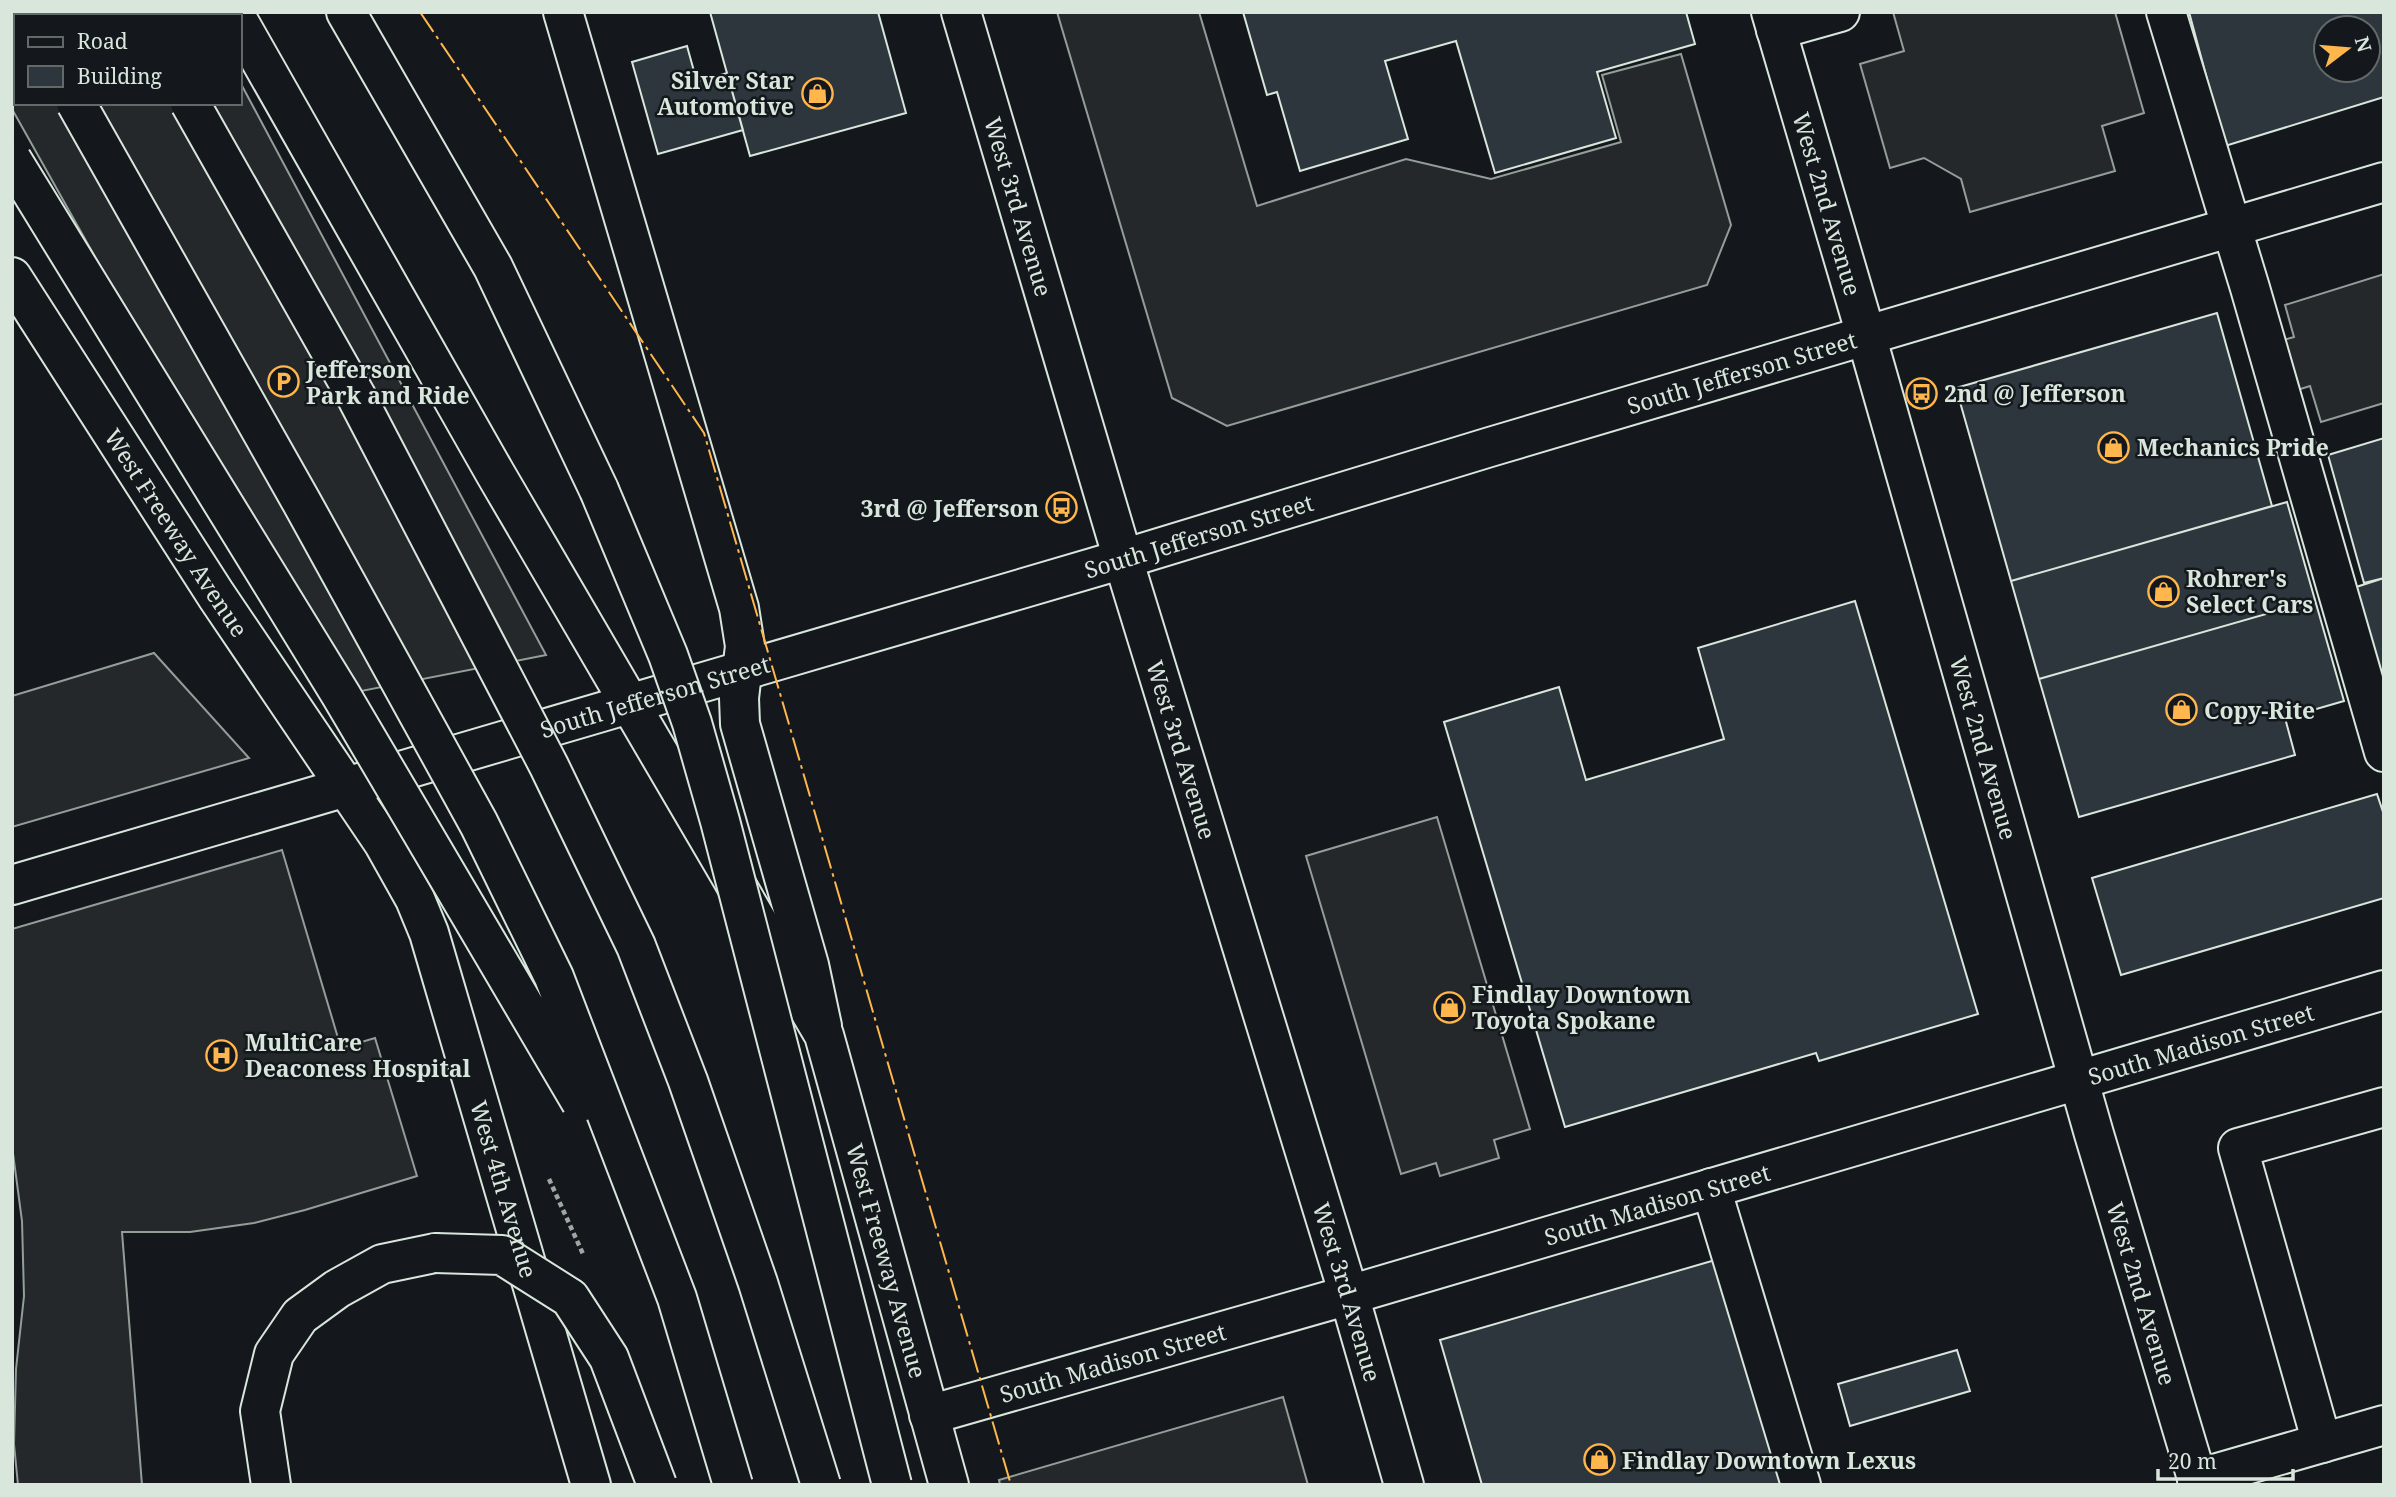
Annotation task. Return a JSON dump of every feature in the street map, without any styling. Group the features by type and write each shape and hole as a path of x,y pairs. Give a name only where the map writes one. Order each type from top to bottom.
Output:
{"main road":[{"path":"346,12 493,267 598,490 668,654 692,723 730,860 892,1485"},
{"name":"West Freeway Avenue","path":"563,12 740,608 745,634 739,698 740,724 809,965 824,1035 949,1485"},
{"name":"West 3rd Avenue","path":"961,12 1123,559 1349,1294 1404,1485"},
{"path":"1774,21 1840,12"},
{"path":"2166,12 2384,752"},
{"name":"West 2nd Avenue","path":"1774,21 2078,1080 2198,1482"},
{"name":"West Freeway Avenue","path":"242,28 488,461 824,1035"},
{"path":"77,105 308,513 479,824 554,977 677,1298 733,1485"},
{"path":"191,105 356,396 549,766 636,946 688,1081 758,1283 821,1485"},
{"path":"12,160 341,695 576,1091 677,1298"},
{"name":"South Jefferson Street","path":"12,885 1123,559 1502,443 2384,182"},
{"name":"West Freeway Avenue","path":"12,277 216,595 346,787"},
{"path":"12,303 73,373"},
{"name":"West 4th Avenue","path":"346,787 400,872 429,933 591,1485"},
{"name":"South Madison Street","path":"929,1415 2384,990"},
{"path":"2322,1443 2238,1148 2384,1107"},
{"path":"1711,1188 1801,1485"},
{"path":"271,1485 260,1411 274,1354 300,1316 337,1289 382,1264 435,1253 502,1255 570,1298 609,1358 657,1485"},
{"path":"2198,1482 2384,1425"}],"path":[{"path":"545,1167 584,1257"}],"shaded area":[{"name":"Jefferson Park and Ride","path":"12,12 202,12 203,14 14,14 14,105 242,105 242,86 546,655 341,695 12,109"},
{"path":"1057,12 1199,12 1257,206 1406,159 1491,179 1621,142 1602,75 1681,54 1731,225 1707,285 1227,426 1172,398"},
{"path":"1893,12 2115,12 2144,113 2102,126 2115,171 1970,212 1961,179 1924,158 1890,168 1860,64 1904,51"},
{"path":"2384,274 2384,403 2321,422 2310,386 2291,392 2276,342 2294,337 2285,305"},
{"path":"154,653 249,758 12,827 12,696"},
{"path":"1437,817 1530,1129 1494,1140 1499,1158 1440,1176 1436,1163 1401,1174 1306,856"},
{"name":"MultiCare Deaconess Hospital","path":"282,850 341,1048 375,1038 417,1176 254,1223 190,1232 122,1232 142,1485 18,1485 14,1444 16,1369 24,1296 22,1221 12,1146 12,929"},
{"path":"1283,1397 1308,1485 1000,1485 999,1480"}],"building":[{"name":"Silver Star Automotive","path":"710,12 878,12 906,113 750,156"},
{"path":"1243,12 1686,12 1695,44 1597,72 1616,138 1495,173 1456,41 1385,61 1408,139 1300,171 1277,92 1267,95"},
{"path":"2189,12 2384,12 2384,97 2225,146"},
{"path":"687,46 697,82 727,73 743,130 658,154 632,62"},
{"name":"Mechanics Pride","path":"2217,313 2272,506 2011,581 1956,388"},
{"path":"2384,438 2384,578 2364,583 2328,455"},
{"name":"Rohrer's Select Cars","path":"2287,502 2315,600 2039,679 2011,581"},
{"path":"2384,578 2384,715 2347,590"},
{"name":"Copy-Rite","path":"2315,600 2344,701 2285,718 2295,755 2079,817 2039,679"},
{"path":"1855,601 1978,1014 1819,1061 1816,1053 1565,1127 1444,722 1559,687 1586,780 1724,739 1698,648"},
{"path":"2377,794 2384,815 2384,898 2121,975 2092,878"},
{"path":"1722,1258 1788,1485 1482,1485 1440,1340"},
{"path":"1957,1350 1970,1391 1850,1426 1838,1384"}],"power":[{"path":"420,12 704,433 1011,1485"}],"place":[{"name":"Silver Star Automotive","path":"817,93"},
{"name":"Jefferson Park and Ride","path":"283,382"},
{"name":"2nd @ Jefferson","path":"1921,393"},
{"name":"Mechanics Pride","path":"2114,447"},
{"name":"3rd @ Jefferson","path":"1062,508"},
{"name":"Rohrer's Select Cars","path":"2163,591"},
{"name":"Copy-Rite","path":"2181,710"},
{"name":"Findlay Downtown Toyota Spokane","path":"1449,1007"},
{"name":"MultiCare Deaconess Hospital","path":"222,1055"},
{"name":"Findlay Downtown Lexus","path":"1599,1460"}]}
